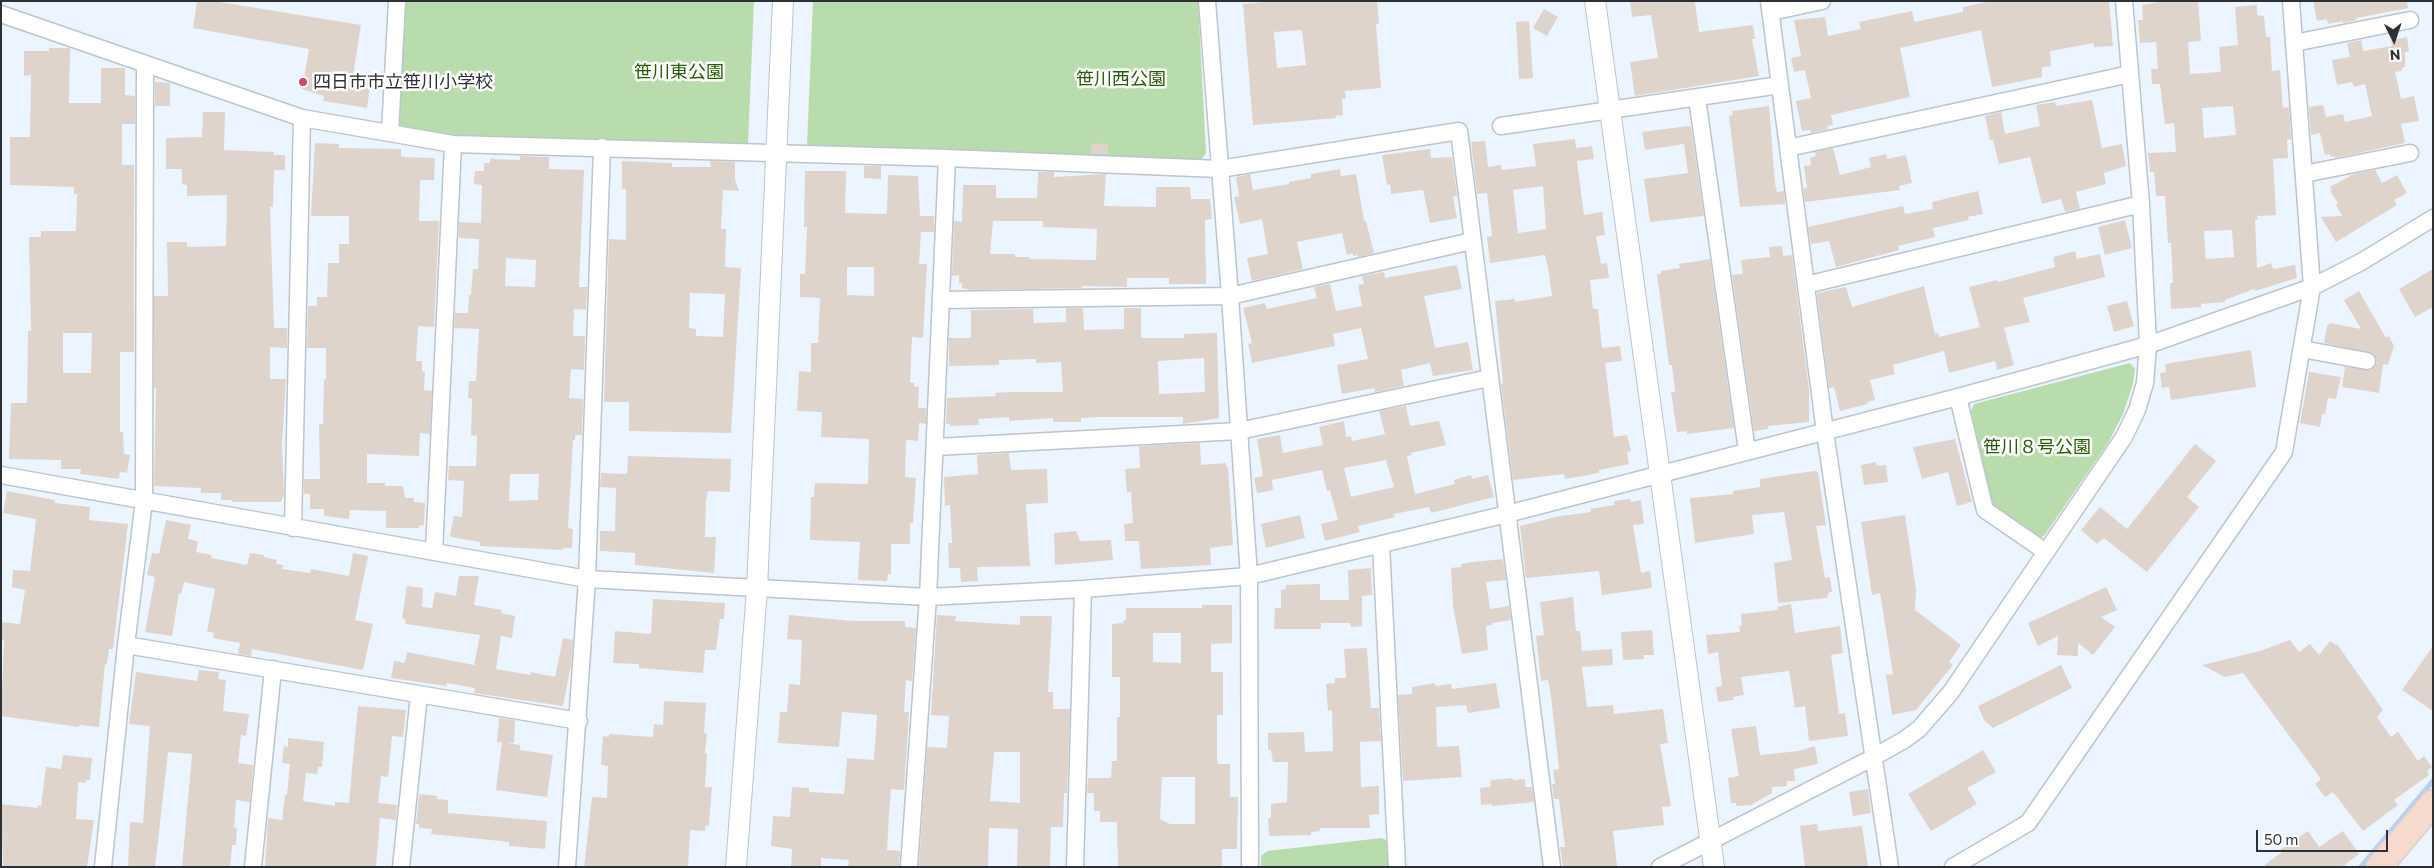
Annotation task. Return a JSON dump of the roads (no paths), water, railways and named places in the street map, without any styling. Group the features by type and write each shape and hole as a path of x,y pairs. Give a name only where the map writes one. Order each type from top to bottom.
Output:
{"main road":[{"path":"2379,867 2433,802"}],"street":[{"path":"390,133 397,1"},
{"path":"736,867 757,589 783,1"},
{"path":"1207,1 1249,576 1250,867"},
{"path":"1595,1 1714,867"},
{"path":"1822,1 1770,6 1825,432 1890,867"},
{"path":"1660,867 1874,757 1904,740 1936,712 2124,437 2137,410 2144,383 2148,344 2141,204 2124,1"},
{"path":"1953,867 2028,823 2284,452 2312,287 2291,1"},
{"path":"1,14 302,118 453,144 947,158 1220,169 1459,131 1552,867"},
{"path":"2294,42 2410,20"},
{"path":"104,867 126,645 144,501 145,64"},
{"path":"1788,148 2130,74"},
{"path":"1501,126 1610,112 1780,85"},
{"path":"1698,98 1746,451"},
{"path":"293,528 302,118"},
{"path":"434,552 453,144"},
{"path":"567,867 587,579 602,147"},
{"path":"2304,174 2410,153"},
{"path":"908,867 928,597 947,158"},
{"path":"1806,285 2141,204"},
{"path":"1,475 587,579 928,597 1083,589 1249,576 1507,514 1825,432 2148,344 2312,287 2361,262 2433,218"},
{"path":"941,300 1230,296 1472,241"},
{"path":"2302,350 2367,362"},
{"path":"935,446 1239,431 1489,378"},
{"path":"1958,397 1984,510 2046,552"},
{"path":"1381,545 1397,867"},
{"path":"1076,867 1083,589"},
{"path":"126,645 578,721"},
{"path":"252,867 273,669"},
{"path":"401,867 419,695"}],"waterway":[{"path":"2361,867 2433,781"}],"place":[{"name":"四日市市立笹川小学校","path":"303,82"}],"park label":[{"name":"笹川東公園","path":"679,72"},
{"name":"笹川西公園","path":"1121,79"},
{"name":"笹川８号公園","path":"2037,447"}]}
